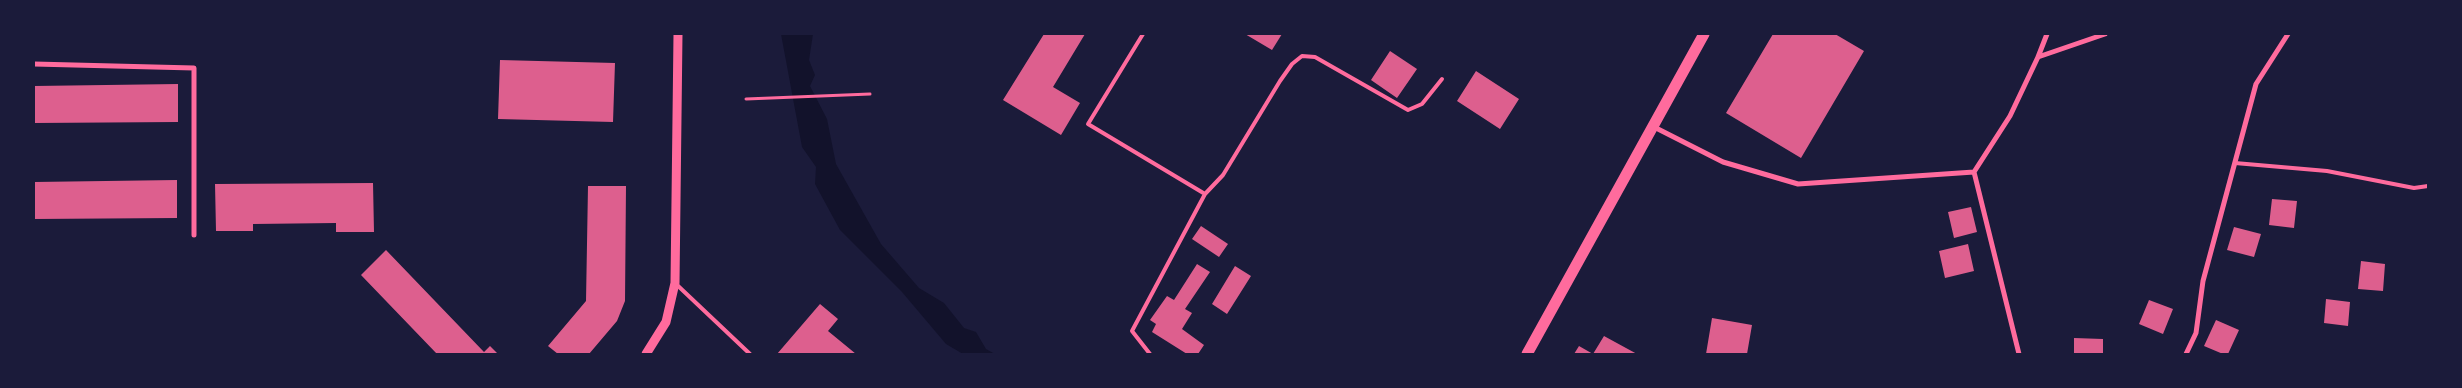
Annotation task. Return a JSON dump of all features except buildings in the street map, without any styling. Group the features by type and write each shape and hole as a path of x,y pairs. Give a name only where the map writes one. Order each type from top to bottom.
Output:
{"main road":[{"path":"1527,354 1704,34"}],"street":[{"path":"646,354 666,322 675,283 678,34"},
{"path":"2019,354 1974,172 2010,116 2047,34"},
{"path":"2038,57 2105,34"},
{"path":"2186,354 2196,333 2203,282 2256,84 2288,34"},
{"path":"34,64 194,68 194,235"},
{"path":"1653,126 1723,162 1798,184 1974,172"}],"lane":[{"path":"1143,34 1088,124 1205,194"},
{"path":"1150,354 1132,331 1205,194 1223,175 1292,64 1302,56 1315,56 1408,110 1422,104 1442,79"},
{"path":"2235,162 2327,171 2414,188 2428,186"},
{"path":"675,283 750,354"}],"path":[{"path":"746,99 870,94"}],"shaded area":[{"path":"781,34 813,34 809,60 815,75 810,86 827,119 836,164 881,244 919,288 944,303 964,328 976,332 986,349 995,354 963,354 946,344 902,292 840,230 815,184 816,167 802,147"}]}
